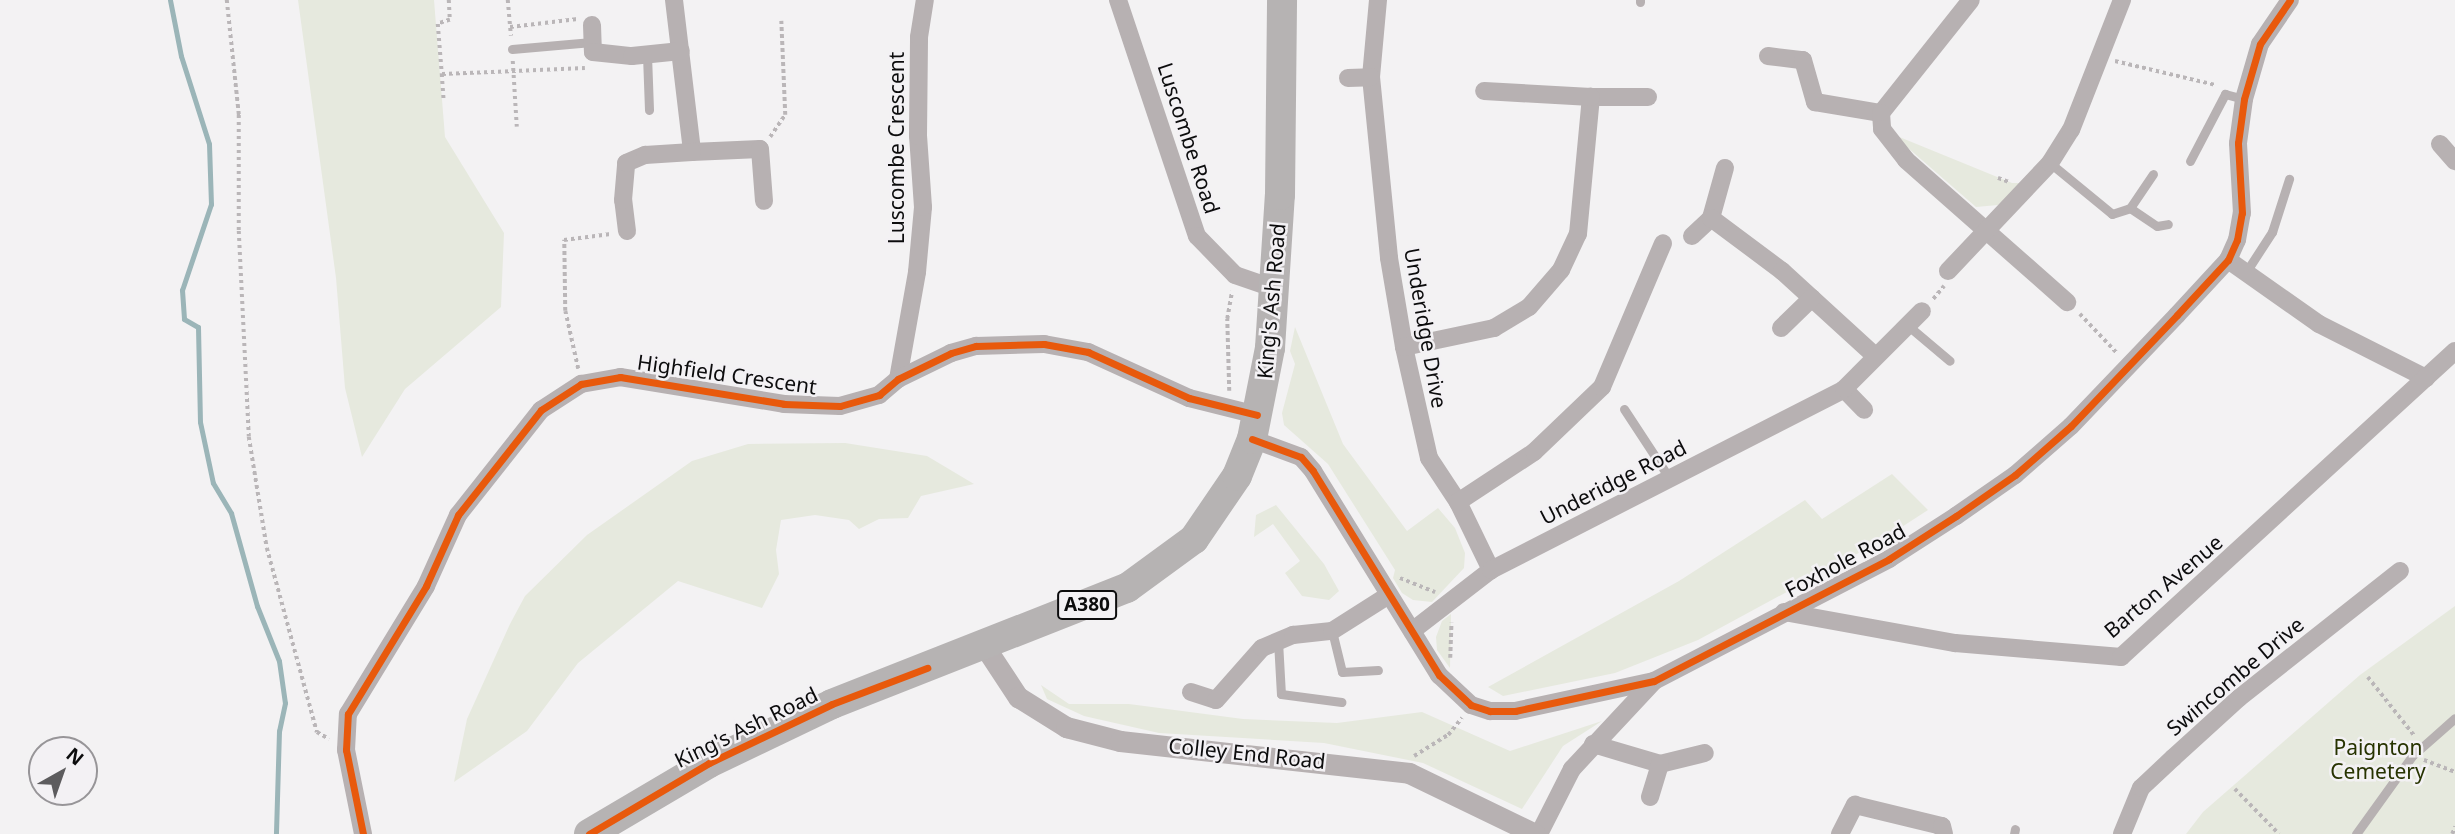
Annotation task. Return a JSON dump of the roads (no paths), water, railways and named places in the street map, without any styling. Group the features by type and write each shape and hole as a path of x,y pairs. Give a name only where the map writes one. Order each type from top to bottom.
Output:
{"highway":[{"name":"King's Ash Road","path":"589,834 709,763 832,704 1064,615 1156,570 1194,539 1223,503 1254,427 1276,289 1282,0"}],"street":[{"path":"674,0 692,152"},
{"name":"Luscombe Crescent","path":"898,379 917,272 923,207 918,136 919,37 925,0"},
{"name":"Luscombe Road","path":"1118,0 1197,236 1235,275 1276,289"},
{"name":"Underidge Drive","path":"1378,0 1371,77 1389,258 1404,347 1429,458 1458,502 1491,570"},
{"path":"1971,0 1881,113 1882,129 1892,145 1983,230 2067,302"},
{"path":"1948,271 1983,230 2050,163 2071,130 2122,0"},
{"name":"Foxhole Road","path":"1412,631 1449,688 1471,705 1490,711 1515,711 1654,681 1889,559 2015,475 2130,365 2228,260 2242,213 2238,143 2244,99 2260,44 2290,0"},
{"path":"591,34 647,55 681,51"},
{"path":"1768,56 1803,60 1815,102 1881,113"},
{"path":"1348,78 1371,77"},
{"path":"1484,91 1648,97"},
{"path":"1404,347 1494,328 1529,307 1561,270 1578,234 1591,97"},
{"path":"2441,144 2455,161"},
{"path":"627,231 623,200 626,163 645,155 760,149 764,201"},
{"path":"1692,236 1711,218 1725,168"},
{"path":"1711,218 1812,298 1875,356"},
{"path":"1458,502 1534,452 1602,387 1663,243"},
{"path":"2228,260 2319,324 2426,378"},
{"path":"1782,328 1812,298"},
{"name":"Underidge Road","path":"1412,631 1491,570 1844,389 1906,324 1923,312"},
{"name":"Highfield Crescent","path":"363,834 346,750 348,714 426,586 465,505 541,410 581,384 620,377 784,404 839,406 879,395 898,379 976,346 1044,344 1088,352 1189,398 1227,409 1254,427"},
{"name":"Barton Avenue","path":"1784,612 1955,643 2121,657 2455,352"},
{"path":"1844,389 1864,410"},
{"path":"1254,427 1301,457 1313,471 1412,631"},
{"name":"Swincombe Drive","path":"2122,834 2141,788 2239,698 2400,571"},
{"path":"1191,692 1216,699 1262,648 1293,635 1332,631 1390,595"},
{"name":"Colley End Road","path":"983,645 1018,697 1066,727 1120,741 1393,771 1421,778 1537,834"},
{"path":"1537,834 1572,769 1654,681"},
{"path":"1593,744 1660,764 1705,753"},
{"path":"1650,797 1660,764"},
{"path":"1840,834 1855,805 1942,826 1944,834"}],"lane":[{"path":"512,49 591,34"},
{"path":"647,55 649,110"},
{"path":"2190,161 2225,94 2244,99"},
{"path":"2050,163 2112,214 2130,208 2153,174"},
{"path":"2246,272 2272,232 2288,179"},
{"path":"2130,208 2157,226 2168,225"},
{"path":"1906,324 1950,361"},
{"path":"1624,409 1670,479"},
{"path":"1332,631 1342,672 1378,670"},
{"path":"1278,641 1281,694 1340,702"},
{"path":"2356,834 2412,756 2455,718"}],"waterway":[{"path":"170,0 181,56 209,144 211,204 182,290 184,319 198,327 200,422 213,483 231,513 257,606 279,661 285,703 279,731 276,834"}],"park label":[{"name":"Paignton Cemetery","path":"2378,759"}]}
